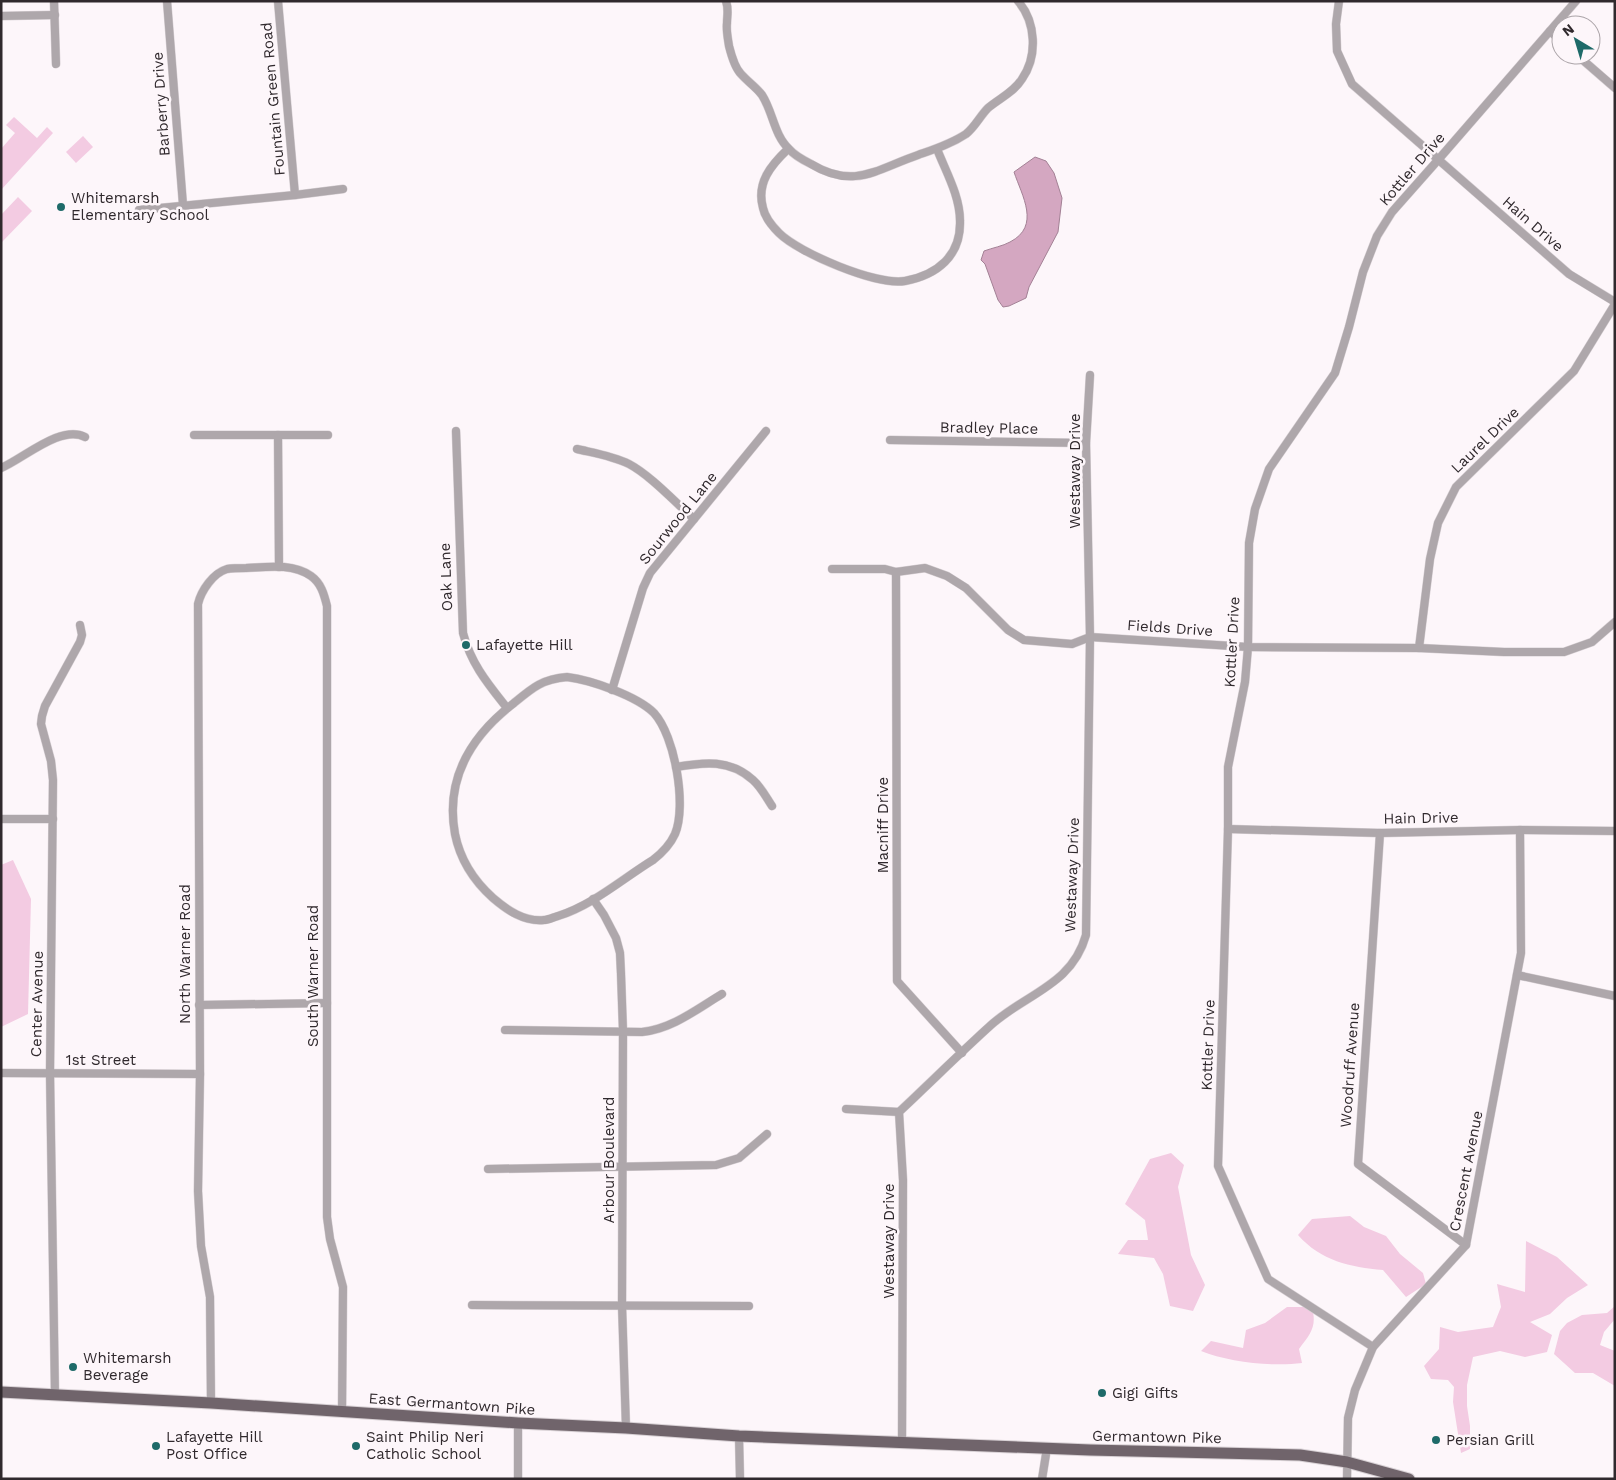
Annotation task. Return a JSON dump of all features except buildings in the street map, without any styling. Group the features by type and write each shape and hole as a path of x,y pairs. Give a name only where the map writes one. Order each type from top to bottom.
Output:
{"main road":[{"name":"East Germantown Pike","path":"1,1392 211,1403 739,1436 902,1442"},
{"name":"Germantown Pike","path":"902,1442 1300,1455 1347,1462 1409,1479"}],"street":[{"path":"54,1 56,64"},
{"name":"Barberry Drive","path":"167,1 183,206"},
{"name":"Fountain Green Road","path":"278,1 295,195"},
{"path":"726,1 729,10 726,25 730,48 740,73 762,96 776,129 788,149 825,172 858,176 873,173 937,149 967,133 986,111 1010,93 1023,78 1030,61 1034,42 1029,19 1018,1"},
{"name":"Hain Drive","path":"1339,1 1336,24 1337,51 1352,84 1569,274 1615,303"},
{"name":"Kottler Drive","path":"1373,1347 1268,1279 1218,1166 1228,829 1228,767 1245,682 1248,647 1249,543 1255,509 1269,469 1335,373 1364,272 1377,236 1392,212 1576,1"},
{"path":"1,16 55,15"},
{"path":"1589,65 1615,88"},
{"path":"788,149 776,160 764,177 761,192 763,208 768,221 780,234 806,251 842,268 878,279 903,281 932,272 950,258 958,240 960,221 958,200 937,149"},
{"path":"139,210 295,195 343,188"},
{"name":"Laurel Drive","path":"1419,648 1430,559 1438,523 1456,487 1574,371 1615,303"},
{"name":"Westaway Drive","path":"902,1442 903,1180 899,1112 993,1023 1036,992 1060,978 1082,948 1086,934 1090,637 1086,444 1090,375"},
{"name":"Oak Lane","path":"456,431 463,633 467,650 480,674 508,708"},
{"name":"Sourwood Lane","path":"612,690 646,580 766,431"},
{"path":"1,468 56,438 74,434 80,434 85,437"},
{"path":"194,435 328,435"},
{"path":"278,435 279,567"},
{"name":"Bradley Place","path":"890,440 1086,444"},
{"path":"577,449 629,464 694,519"},
{"name":"South Warner Road","path":"279,567 303,572 312,577 323,590 327,606 327,1217 330,1239 343,1287 342,1412"},
{"name":"North Warner Road","path":"211,1403 210,1296 201,1246 198,1190 200,1074 198,604 207,585 226,569 279,567"},
{"name":"Fields Drive","path":"832,569 885,568 896,572 926,568 947,576 966,588 1008,630 1024,640 1072,644 1090,637 1248,647 1419,648 1504,652 1564,652 1592,642 1615,622"},
{"name":"Macniff Drive","path":"896,572 897,981 962,1053"},
{"name":"Center Avenue","path":"55,1396 50,1073 53,770 41,724 46,706 80,642 82,635 80,624"},
{"path":"553,678 580,678 612,690 635,699 654,713 662,723 667,734 672,746 676,767 680,814 674,835 664,852 593,899 565,913 544,920 522,917 502,906 480,886 462,858 456,842 453,825 453,794 456,780 468,754 486,728 542,682 553,678"},
{"path":"676,767 712,762 726,765 754,781 772,806"},
{"path":"1,819 53,819"},
{"name":"Hain Drive","path":"1228,829 1380,833 1520,830 1615,831"},
{"name":"Crescent Avenue","path":"1347,1479 1348,1418 1355,1390 1373,1347 1466,1245 1521,953 1520,830"},
{"name":"Woodruff Avenue","path":"1380,833 1358,1164 1466,1245"},
{"name":"Arbour Boulevard","path":"593,899 611,927 620,953 623,1031 622,1306 626,1428"},
{"path":"1517,975 1615,996"},
{"path":"505,1030 642,1032 664,1028 722,994"},
{"path":"199,1005 327,1003"},
{"name":"1st Street","path":"1,1073 200,1074"},
{"path":"846,1109 899,1112"},
{"path":"488,1169 707,1166 724,1163 746,1153 767,1134"},
{"path":"472,1305 749,1306"},
{"path":"518,1423 518,1479"},
{"path":"739,1436 740,1479"},
{"path":"1042,1479 1047,1448"}],"shaded area":[{"path":"14,117 37,138 47,127 53,133 1,190 1,149 15,133 6,125"},
{"path":"83,136 93,147 76,163 66,152"},
{"path":"1035,157 1046,161 1054,173 1062,198 1058,232 1029,287 1026,298 1003,307 998,300 985,264 981,260 984,251 1010,242 1025,228 1027,210 1014,172"},
{"path":"18,197 32,211 1,243 1,215"},
{"path":"13,860 31,899 28,1014 1,1027 1,865"},
{"path":"1171,1153 1184,1165 1178,1187 1191,1255 1205,1285 1193,1311 1170,1306 1163,1274 1154,1258 1118,1254 1128,1240 1148,1240 1145,1220 1125,1204 1150,1159"},
{"path":"1350,1216 1364,1227 1386,1236 1400,1254 1423,1273 1426,1284 1406,1297 1383,1270 1359,1267 1326,1257 1307,1244 1298,1235 1312,1219"},
{"path":"1526,1241 1557,1257 1588,1285 1567,1298 1550,1314 1530,1322 1552,1335 1547,1352 1525,1357 1500,1351 1473,1357 1467,1385 1470,1449 1461,1453 1453,1402 1454,1387 1448,1380 1431,1379 1424,1366 1439,1349 1440,1327 1458,1332 1493,1327 1501,1307 1497,1284 1525,1292"},
{"path":"1615,1306 1615,1319 1604,1332 1600,1345 1615,1351 1615,1386 1593,1373 1575,1373 1554,1354 1560,1331 1567,1323 1582,1315 1607,1313"},
{"path":"1287,1307 1312,1307 1314,1320 1312,1330 1299,1349 1302,1363 1251,1363 1201,1351 1211,1341 1243,1348 1246,1330 1265,1323"}],"place":[{"name":"Whitemarsh Elementary School","path":"61,207"},
{"name":"Lafayette Hill","path":"466,645"},
{"name":"Whitemarsh Beverage","path":"73,1367"},
{"name":"Gigi Gifts","path":"1102,1393"},
{"name":"Persian Grill","path":"1436,1440"},
{"name":"Lafayette Hill Post Office","path":"156,1446"},
{"name":"Saint Philip Neri Catholic School","path":"356,1446"}]}
